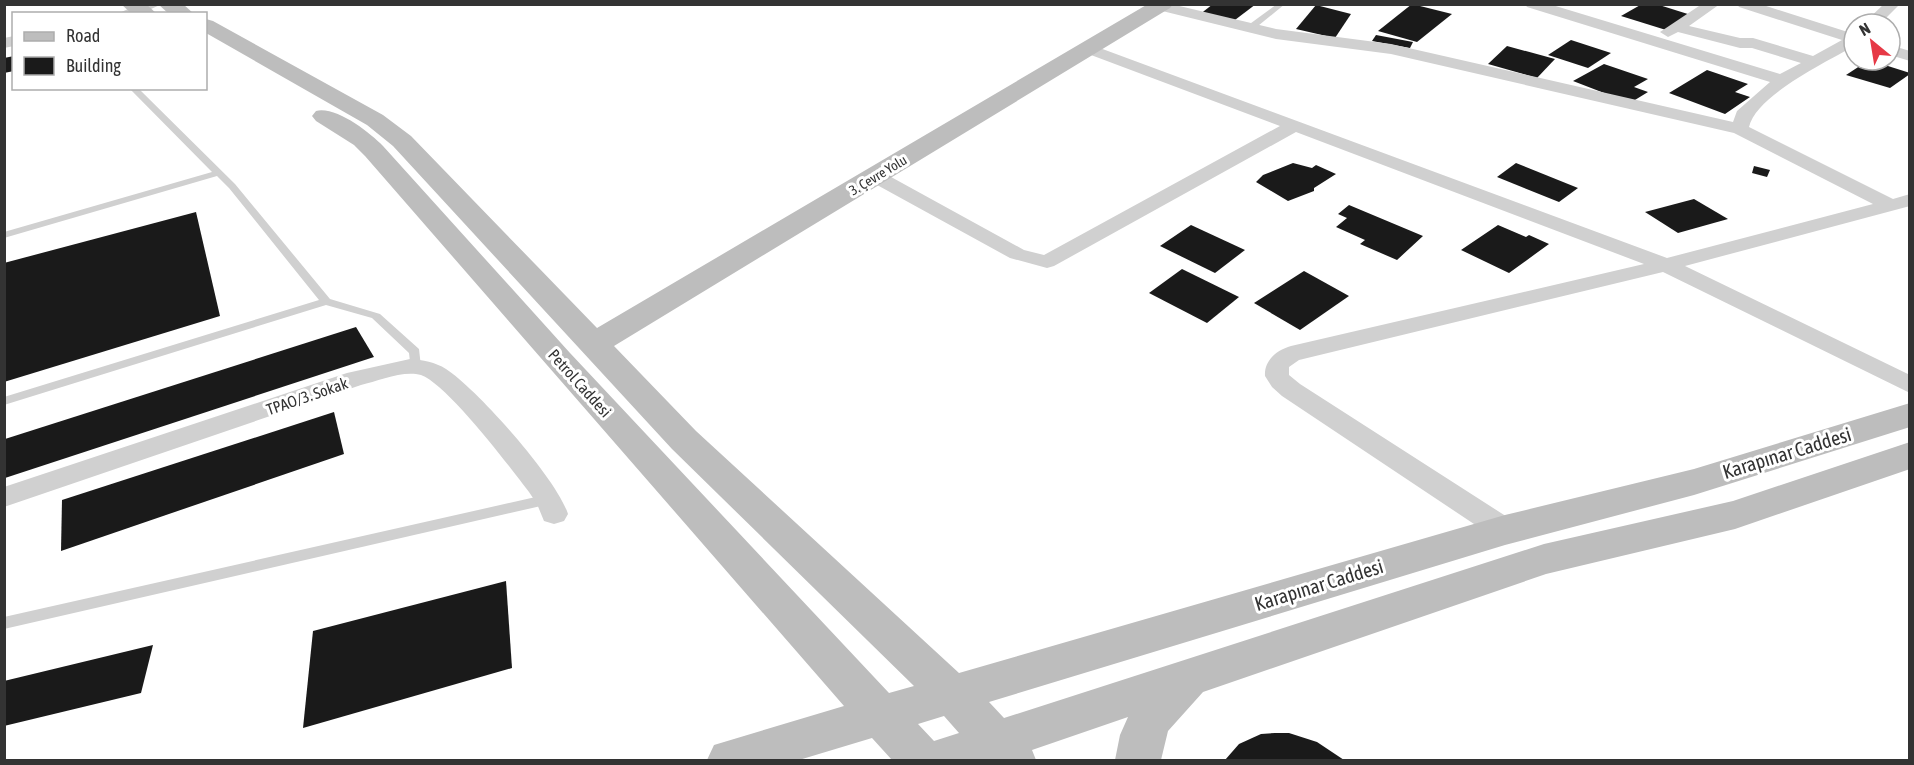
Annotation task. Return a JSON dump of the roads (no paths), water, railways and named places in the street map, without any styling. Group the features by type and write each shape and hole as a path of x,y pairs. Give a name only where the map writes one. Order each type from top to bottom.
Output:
{"main road":[{"path":"168,4 181,12"},
{"name":"3. Çevre Yolu","path":"592,345 1089,49 1158,5"},
{"name":"Petrol Caddesi","path":"207,26 390,130 684,440 953,694 1004,751"},
{"name":"Petrol Caddesi","path":"207,48 348,131 374,151 558,360 921,760"},
{"name":"Karapınar Caddesi","path":"730,760 1505,530 1694,482 1910,415"},
{"path":"941,760 1004,751 1194,676 1544,559 1736,515 1910,455"},
{"path":"1321,585 1349,624"},
{"path":"1138,760 1140,742 1153,714 1194,676"}],"street":[{"path":"1532,4 1782,80"},
{"path":"1653,41 1713,4"},
{"path":"1744,4 1842,35"},
{"path":"1158,5 1276,34 1391,48 1740,129 1900,202"},
{"path":"1676,27 1740,43 1754,43 1815,62"},
{"path":"1740,129 1743,115 1782,80 1842,46"},
{"path":"1089,49 1666,265 1910,385"},
{"path":"875,176 1017,254 1047,262 1295,125"},
{"path":"1505,530 1291,390 1279,380 1276,374 1278,363 1284,357 1300,352 1666,265 1900,202"},
{"path":"415,367 430,369 446,381 511,449 552,507"},
{"name":"TPAO/3. Sokak","path":"4,497 355,379 415,367"}],"lane":[{"path":"1250,28 1282,4"},
{"path":"135,90 247,202 326,301"},
{"path":"4,235 218,173"},
{"path":"4,400 326,301 376,316 415,352 415,367"},
{"path":"4,623 552,507"}]}
